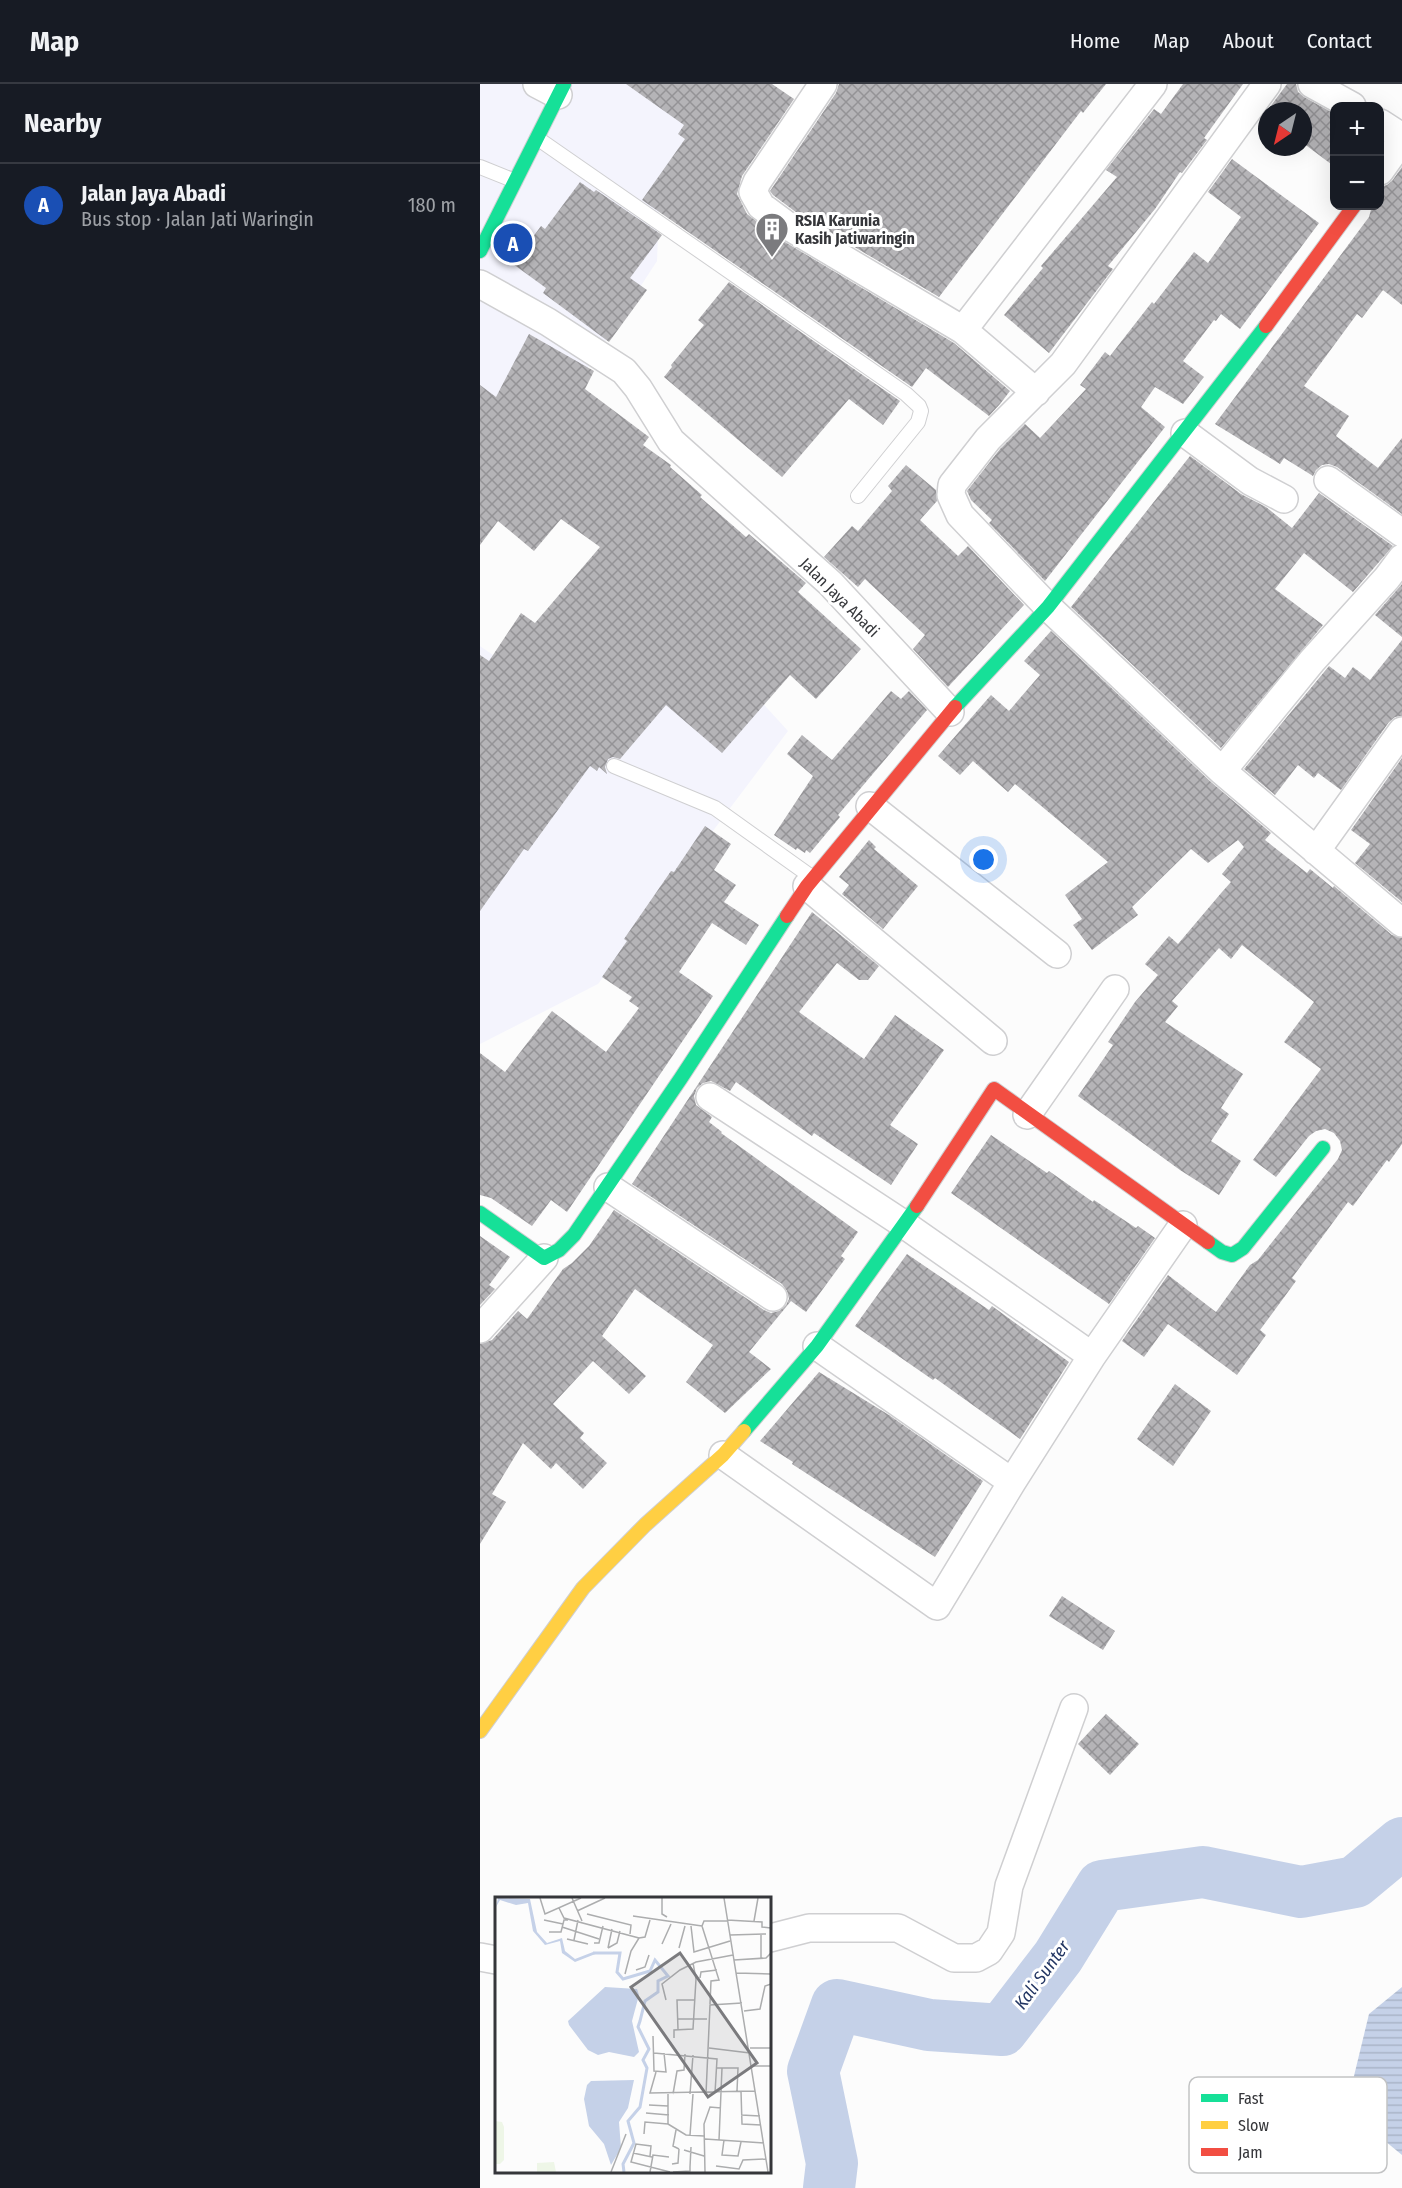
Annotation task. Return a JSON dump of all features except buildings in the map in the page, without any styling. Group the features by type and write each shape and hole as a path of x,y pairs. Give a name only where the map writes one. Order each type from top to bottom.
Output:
{"street":[{"path":"823,84 757,182 753,192 761,206 788,226 963,330 1036,392"},
{"path":"963,330 1153,84"},
{"path":"1267,84 1063,364 988,440 952,485 951,495 960,515 1048,607 1222,771 1402,922"},
{"path":"1312,84 1346,102"},
{"path":"480,251 537,138 553,88"},
{"path":"1384,126 1402,139 1384,165"},
{"path":"480,1329 544,1258 560,1250 574,1235 810,882 870,806 950,712 1048,607 1185,433 1351,210"},
{"name":"Jalan Jaya Abadi","path":"480,284 549,322 624,370 671,441 830,583 950,712"},
{"path":"1185,433 1250,481 1284,500"},
{"path":"1328,480 1402,533"},
{"path":"1222,771 1312,661 1388,578 1402,558"},
{"path":"1316,851 1402,731"},
{"path":"870,806 1057,954"},
{"path":"810,882 993,1041"},
{"path":"1027,1115 1115,989"},
{"path":"480,1731 583,1588 645,1525 723,1455 818,1346 905,1225 994,1089 1027,1115 1183,1225 1222,1252 1232,1255 1243,1248 1323,1148"},
{"path":"711,1097 905,1225 1092,1356"},
{"path":"608,1187 773,1297"},
{"path":"480,1213 544,1258"},
{"path":"723,1455 941,1609 1012,1482 1092,1356 1183,1225"},
{"path":"818,1346 1012,1482"},
{"path":"771,1938 809,1928 898,1928 954,1958 976,1958 989,1951 1001,1933 1009,1886 1074,1708"},
{"path":"480,1957 495,1960"}],"lane":[{"path":"537,138 906,394 919,406 921,411 918,422 858,496"},
{"path":"480,168 515,181"},
{"path":"614,766 715,808 810,882"}],"shaded area":[{"path":"480,84 719,84 660,182 657,261 480,534"},
{"path":"639,568 788,731 598,984 480,1044 480,646 525,677"}],"water":[{"path":"1402,1987 1402,2155 1387,2143 1387,2077 1354,2077 1369,2014"}],"waterway":[{"name":"Kali Sunter","path":"829,2188 832,2163 813,2071 837,2005 929,2025 1002,2030 1058,1957 1102,1886 1203,1872 1301,1892 1355,1882 1402,1843"}],"traffic: fast":[{"path":"480,251 564,84"},
{"path":"955,707 1048,607 1266,326"},
{"path":"480,1213 544,1258 559,1250 574,1235 681,1078 787,916"},
{"path":"1208,1242 1222,1252 1232,1255 1243,1248 1323,1148"},
{"path":"744,1431 817,1346 917,1206"}],"traffic: slow":[{"path":"480,1731 583,1588 645,1525 723,1455 744,1431"}],"traffic: jam":[{"path":"1266,326 1351,210"},
{"path":"787,916 807,886 955,707"},
{"path":"917,1206 994,1089 1208,1242"}],"place":[{"name":"Jalan Jaya Abadi","path":"513,243"},
{"name":"RSIA Karunia Kasih Jatiwaringin","path":"772,258"}]}
